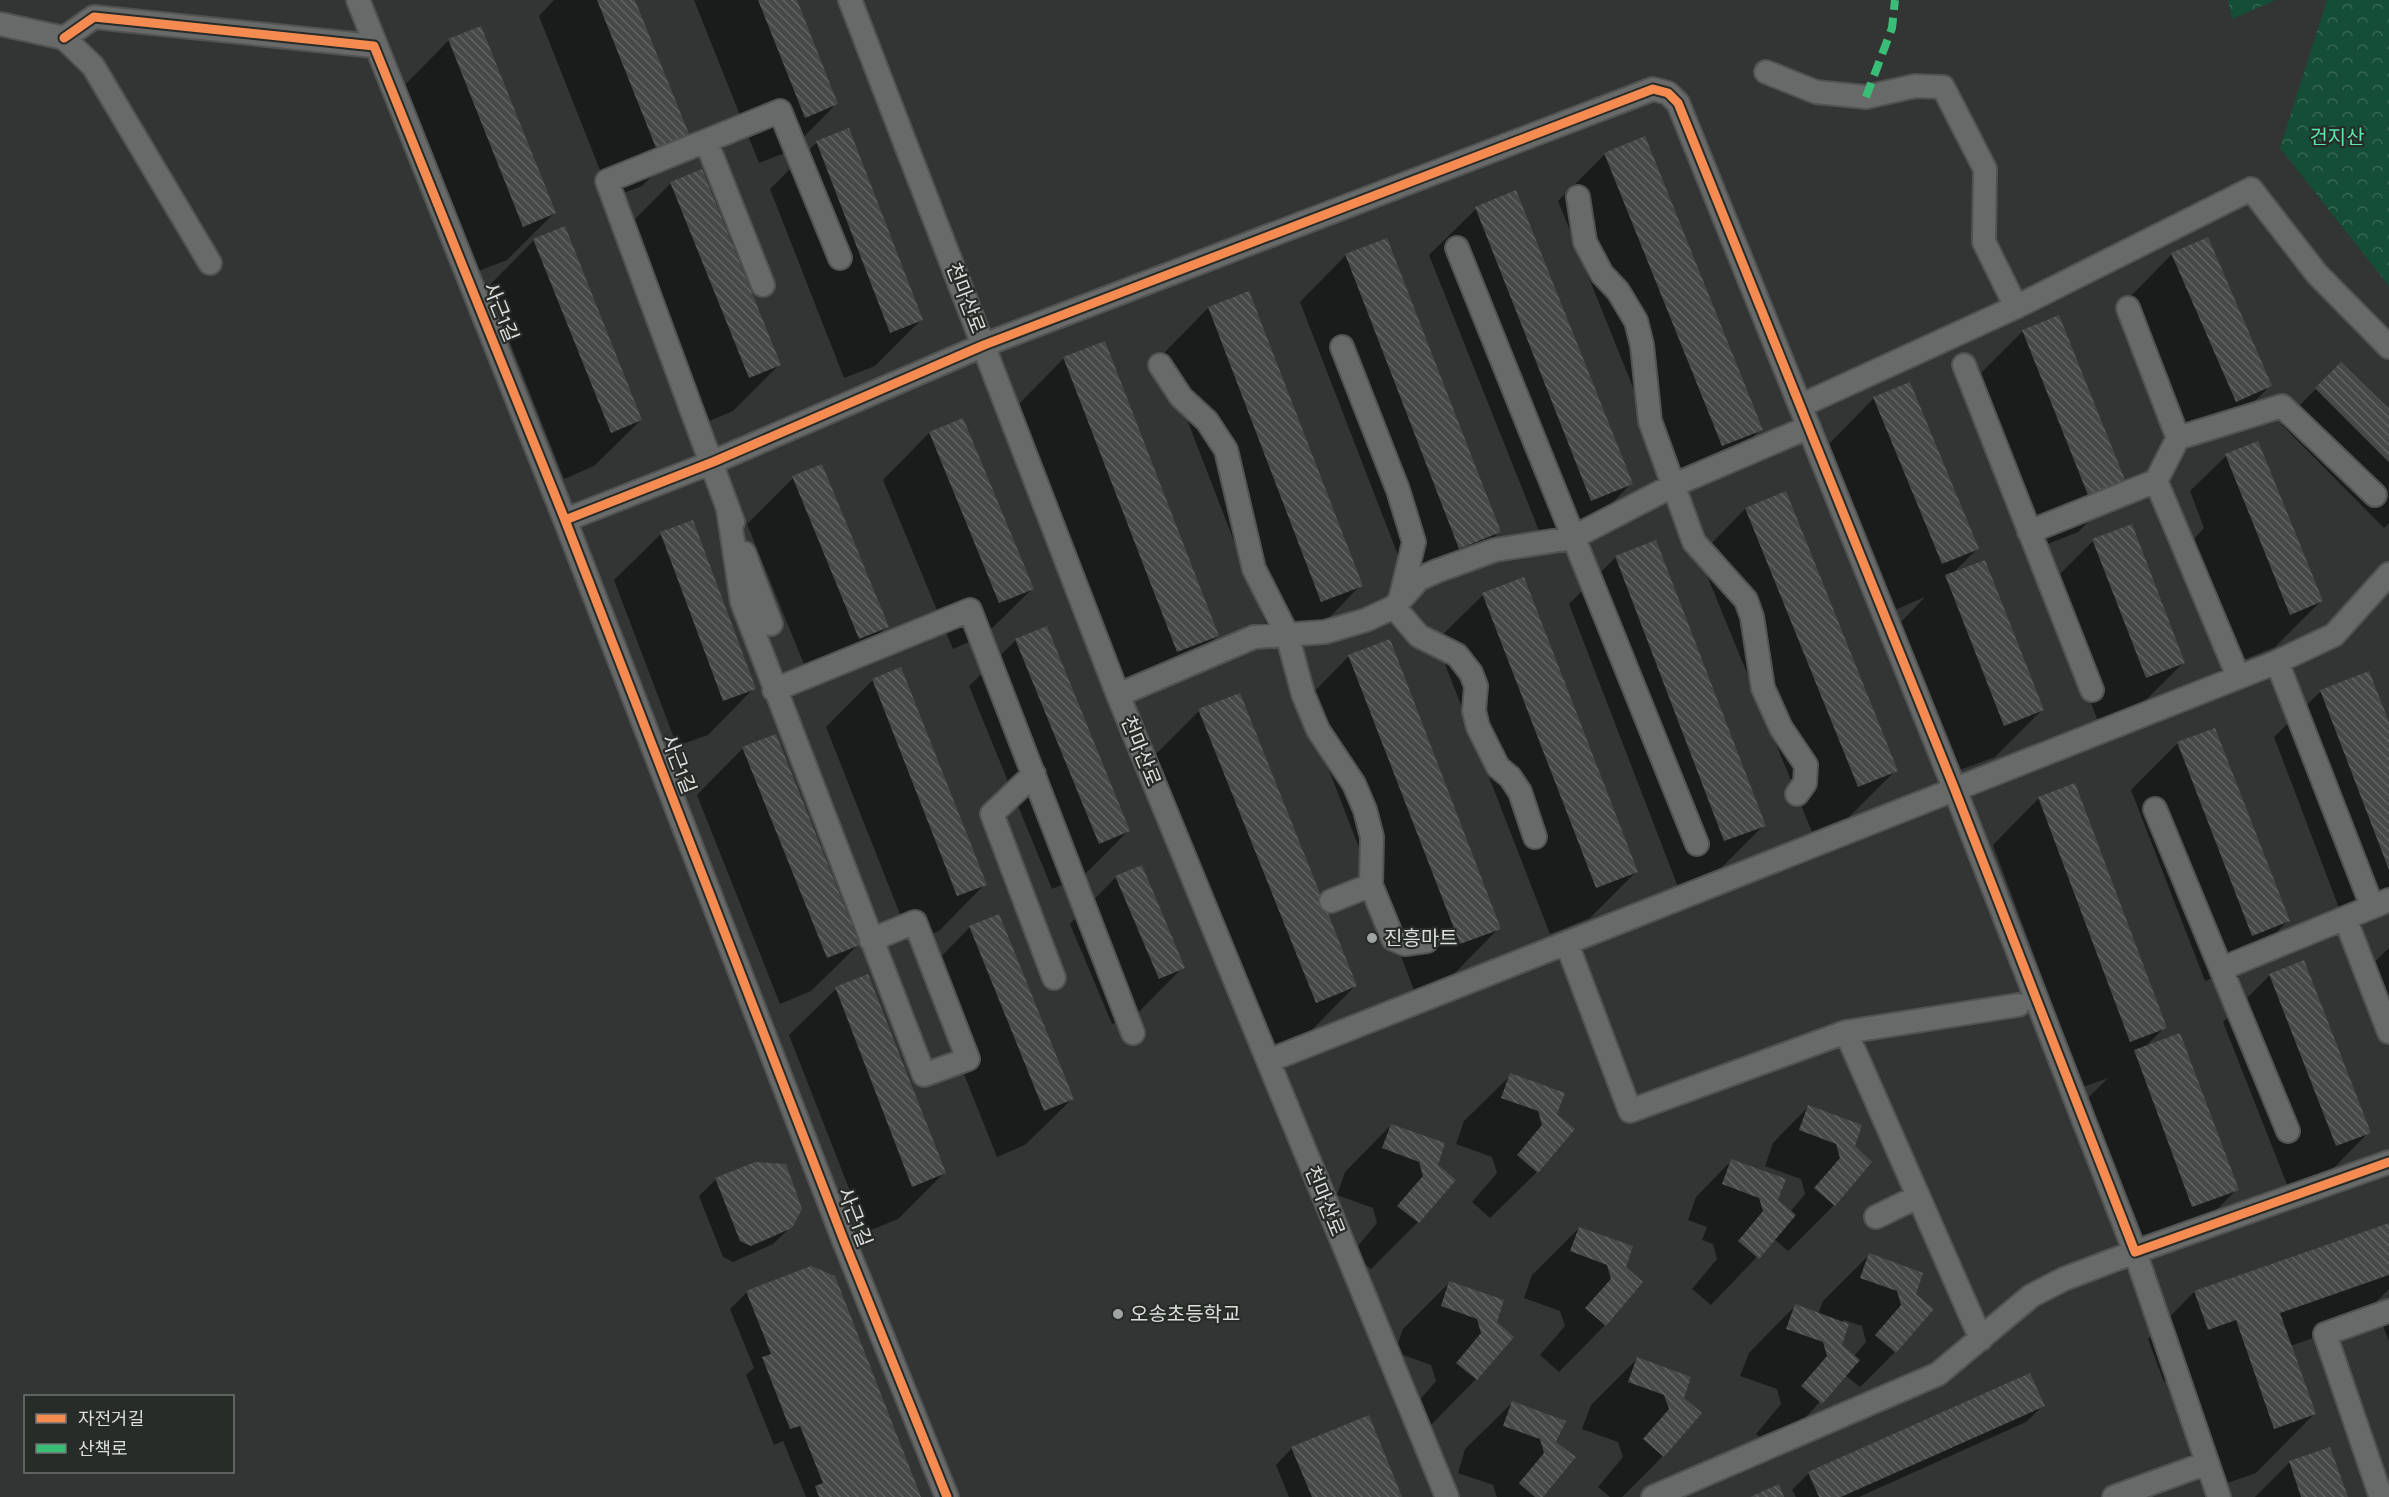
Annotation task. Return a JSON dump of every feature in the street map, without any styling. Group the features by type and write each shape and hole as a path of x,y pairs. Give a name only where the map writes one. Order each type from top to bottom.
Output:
{"street":[{"name":"사근1길","path":"358,0 374,46 565,520 840,1230 947,1497"},
{"name":"천마산로","path":"850,0 1119,695 1447,1497"},
{"path":"64,38 94,17 374,46"},
{"path":"0,24 64,38 93,66 210,263"},
{"path":"1766,72 1816,92 1866,97 1915,86 1943,87 1985,169 1984,242 2016,307"},
{"path":"565,520 712,462 984,345 1653,89 1668,93 1678,103 1802,405 1955,790 2135,1252 2219,1497"},
{"path":"771,624 607,181 780,111 840,258"},
{"path":"706,141 764,285"},
{"path":"1802,405 2016,307 2251,189 2317,274 2389,347"},
{"path":"1578,197 1585,243 1602,274 1618,291 1636,321 1643,353 1650,421 1694,542 1746,600 1752,617 1763,688 1781,729 1806,765 1805,783 1797,794"},
{"path":"1457,248 1697,844"},
{"path":"2128,308 2178,438"},
{"path":"1342,347 1398,490 1414,542 1398,602 1419,636 1457,655 1471,672 1476,686 1474,711 1478,727 1498,767 1510,777 1520,792 1535,837"},
{"path":"1160,364 1181,397 1207,421 1226,450 1250,557 1286,634 1311,715 1327,746 1354,784 1365,810 1372,837 1371,885 1393,939 1405,944 1427,941"},
{"path":"1964,365 2092,690"},
{"path":"2029,532 2156,481 2178,438 2282,406 2375,495"},
{"path":"1119,695 1254,637 1325,632 1366,620 1398,602 1419,579 1467,558 1495,550 1572,538 1674,485 1809,427"},
{"path":"2156,481 2238,676"},
{"path":"728,509 742,602 774,690 871,940 924,1075 968,1059 915,922 871,940"},
{"path":"1268,1061 2277,662 2334,635 2389,574"},
{"path":"774,690 970,610 1133,1033"},
{"path":"2222,969 2381,903 2277,662"},
{"path":"1034,774 992,814 1054,978"},
{"path":"2156,809 2288,1131"},
{"path":"1331,902 1371,885"},
{"path":"2345,918 2389,1032"},
{"path":"1567,944 1630,1111 1846,1032 2018,1005"},
{"path":"1846,1032 1981,1339"},
{"path":"1653,1497 1938,1374 2031,1296 2064,1279 2389,1162"},
{"path":"1876,1217 1917,1197"},
{"path":"2381,1497 2325,1334 2389,1311"},
{"path":"2114,1497 2207,1463"}],"green space":[{"path":"2228,0 2276,0 2232,19"},
{"name":"건지산","path":"2327,0 2389,0 2389,286 2280,148"}],"building":[{"path":"597,0 635,0 691,139 658,153"},
{"path":"758,0 797,0 838,104 805,118"},
{"path":"481,26 556,213 523,227 448,39"},
{"path":"849,128 923,320 890,333 816,141"},
{"path":"1645,136 1763,430 1722,446 1604,153"},
{"path":"702,169 781,365 749,378 670,182"},
{"path":"1516,190 1633,484 1591,501 1475,207"},
{"path":"565,226 642,420 611,433 533,239"},
{"path":"2208,237 2272,386 2236,402 2171,253"},
{"path":"1387,238 1501,532 1459,549 1345,254"},
{"path":"1249,291 1363,586 1321,602 1208,307"},
{"path":"2059,315 2127,485 2090,500 2022,330"},
{"path":"1105,341 1219,636 1177,652 1063,357"},
{"path":"2341,362 2389,409 2389,462 2315,388"},
{"path":"1910,382 1979,549 1942,564 1873,397"},
{"path":"963,418 1034,589 999,603 929,432"},
{"path":"2258,441 2323,601 2290,615 2225,454"},
{"path":"822,464 889,627 859,639 792,476"},
{"path":"1786,491 1898,771 1858,787 1745,508"},
{"path":"693,520 756,689 723,701 660,532"},
{"path":"2132,524 2185,663 2146,678 2092,539"},
{"path":"1656,540 1766,826 1724,841 1615,556"},
{"path":"1985,560 2044,710 2004,726 1945,575"},
{"path":"1524,577 1638,872 1596,888 1482,593"},
{"path":"1047,626 1130,831 1099,844 1015,639"},
{"path":"1390,639 1501,929 1460,944 1348,655"},
{"path":"901,667 987,885 957,896 872,679"},
{"path":"2369,671 2389,722 2389,870 2320,690"},
{"path":"1240,693 1357,986 1316,1003 1198,709"},
{"path":"2215,728 2290,921 2252,936 2177,742"},
{"path":"776,734 860,945 827,958 742,747"},
{"path":"2075,783 2167,1028 2130,1042 2038,797"},
{"path":"1142,865 1185,968 1159,979 1115,876"},
{"path":"999,914 1074,1099 1044,1111 969,926"},
{"path":"2304,960 2371,1133 2336,1146 2269,974"},
{"path":"868,974 946,1173 912,1187 835,987"},
{"path":"2180,1033 2239,1190 2192,1207 2134,1050"},
{"path":"1510,1073 1565,1093 1557,1114 1575,1129 1538,1173 1517,1155 1542,1125 1538,1111 1501,1098"},
{"path":"1808,1105 1862,1125 1855,1146 1872,1162 1835,1206 1814,1188 1840,1158 1836,1144 1799,1130"},
{"path":"1391,1124 1445,1143 1438,1165 1456,1180 1419,1223 1397,1206 1423,1176 1419,1162 1382,1148"},
{"path":"1731,1159 1786,1179 1778,1200 1796,1215 1759,1259 1738,1241 1763,1211 1759,1198 1722,1184"},
{"path":"755,1162 786,1164 802,1209 792,1228 751,1246 740,1241 715,1178"},
{"path":"2389,1223 2389,1275 2280,1313 2316,1414 2274,1429 2236,1320 2208,1330 2194,1291"},
{"path":"1579,1227 1633,1246 1626,1267 1643,1282 1606,1326 1585,1308 1611,1279 1607,1265 1570,1251"},
{"path":"1869,1253 1923,1273 1916,1294 1934,1309 1896,1353 1875,1335 1901,1305 1897,1291 1860,1278"},
{"path":"811,1266 835,1276 921,1497 819,1497 815,1486 823,1483 800,1426 790,1429 762,1357 771,1354 746,1291"},
{"path":"1449,1281 1504,1300 1497,1322 1514,1337 1477,1380 1456,1363 1481,1333 1477,1319 1441,1306"},
{"path":"1795,1304 1849,1324 1842,1345 1860,1360 1822,1404 1801,1386 1827,1356 1823,1342 1786,1329"},
{"path":"1637,1357 1691,1377 1684,1398 1702,1413 1664,1457 1643,1439 1669,1409 1664,1395 1628,1382"},
{"path":"2030,1373 2045,1406 1841,1497 1819,1497 1808,1472"},
{"path":"1512,1401 1566,1421 1556,1442 1576,1457 1543,1497 1535,1497 1519,1483 1544,1453 1540,1439 1503,1426"},
{"path":"1369,1415 1402,1497 1312,1497 1291,1447"},
{"path":"2330,1447 2348,1497 2301,1497 2289,1461"},
{"path":"1779,1484 1784,1497 1750,1497"}],"marked path":[{"path":"1866,97 1892,28 1895,0"}],"cycle path":[{"path":"64,38 94,17 374,46 565,520 844,1241 947,1497"},
{"path":"565,520 713,462 984,345 1653,89 1668,93 1678,103 1955,790 2135,1252 2389,1162"}],"place":[{"name":"진흥마트","path":"1372,938"},
{"name":"오송초등학교","path":"1118,1314"}]}
